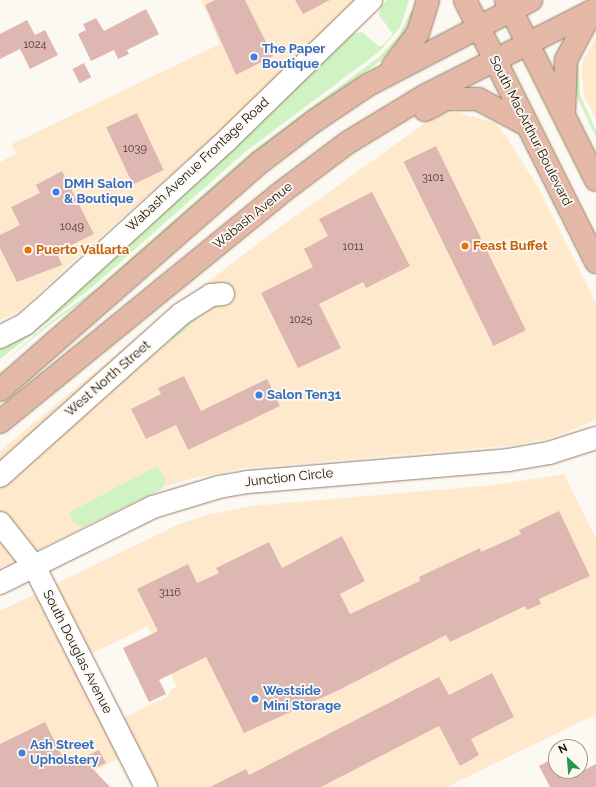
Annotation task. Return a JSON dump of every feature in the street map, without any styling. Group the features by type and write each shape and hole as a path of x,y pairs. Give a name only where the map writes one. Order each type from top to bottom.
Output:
{"main road":[{"path":"0,390 262,161 393,66 409,48 418,33 428,0"},
{"name":"South MacArthur Boulevard","path":"465,0 596,262"},
{"path":"368,85 478,27 509,5 531,0"},
{"path":"509,5 596,180"},
{"path":"564,116 566,60 594,10"},
{"name":"Wabash Avenue","path":"0,422 278,195 347,143 384,120 495,60 594,10"},
{"path":"278,195 310,188 378,139 447,99 478,100 527,125"}],"street":[{"name":"Wabash Avenue Frontage Road","path":"0,337 24,324 45,307 227,140 371,0"},
{"name":"West North Street","path":"0,476 181,314 211,295 223,294"},
{"name":"Junction Circle","path":"0,583 153,507 219,487 297,477 508,460 549,453 596,438"},
{"name":"South Douglas Avenue","path":"0,523 34,566 146,787"}],"shaded area":[{"path":"201,0 360,0 258,98 72,262 21,310 0,320 0,162 16,154 12,144 220,44"},
{"path":"596,37 596,119 584,96 582,73 583,61"},
{"path":"456,112 495,123 507,137 539,189 596,303 596,420 554,437 515,445 244,468 190,479 165,487 0,568 0,451 151,326 265,238 432,118"},
{"path":"564,474 596,539 596,714 447,787 155,787 121,719 168,696 170,690 177,687 148,626 88,655 56,590 56,584 177,525 207,515 251,506 495,485"},
{"path":"35,594 120,758 63,787 0,787 0,611"}],"green space":[{"path":"387,0 409,0 400,27 380,51 245,152 91,288 0,359 0,347 351,34 362,32 378,46 382,46 393,34 379,15 381,6"},
{"path":"411,11 414,12 405,33 380,61 335,95 110,281 48,326 0,365 45,326 100,286 250,153 379,57 399,36"},
{"path":"575,65 578,65 580,95 596,130 596,137 576,95"},
{"path":"208,308 174,340 171,337 173,329"},
{"path":"157,466 166,480 162,489 82,527 74,523 70,512"}],"building":[{"path":"215,0 245,0 273,56 236,75 205,5"},
{"path":"295,0 330,0 303,14"},
{"path":"146,9 159,34 127,50 129,54 118,59 114,50 91,61 78,34 86,30 83,24 96,18 104,31"},
{"path":"27,20 35,35 45,30 58,55 30,69 20,49 0,59 0,34"},
{"path":"84,63 91,77 80,83 72,69"},
{"path":"137,113 164,170 133,184 106,127"},
{"path":"436,146 526,330 494,346 404,162"},
{"path":"62,171 94,234 59,251 61,254 58,256 62,265 17,282 0,248 0,235 20,225 11,207 40,193 36,185"},
{"path":"372,192 410,266 366,288 363,282 319,304 341,348 298,368 261,293 313,267 304,249 328,236 319,219"},
{"path":"184,376 201,411 267,379 280,406 188,450 176,425 146,439 131,409 161,394 158,388"},
{"path":"559,511 590,576 539,599 541,604 527,610 525,606 450,642 446,635 339,690 244,733 206,657 159,680 166,694 149,702 123,648 158,631 137,589 188,564 197,583 219,573 216,568 269,542 282,568 342,536 365,581 340,594 350,614 420,581 419,577 480,548 481,552 521,534 519,530"},
{"path":"492,673 514,717 471,739 479,755 460,766 439,726 321,787 210,787 246,769 249,775 439,677 449,695"},
{"path":"45,722 67,766 99,750 106,763 93,769 110,787 0,787 0,744"},
{"path":"548,761 548,779 588,779 588,768 596,764 596,787 550,787 539,766"}],"place":[{"name":"The Paper Boutique","path":"254,57"},
{"name":"DMH Salon & Boutique","path":"56,192"},
{"name":"Feast Buffet","path":"465,246"},
{"name":"Puerto Vallarta","path":"28,250"},
{"name":"Salon Ten31","path":"259,395"},
{"name":"Westside Mini Storage","path":"255,699"},
{"name":"Ash Street Upholstery","path":"22,753"}]}
